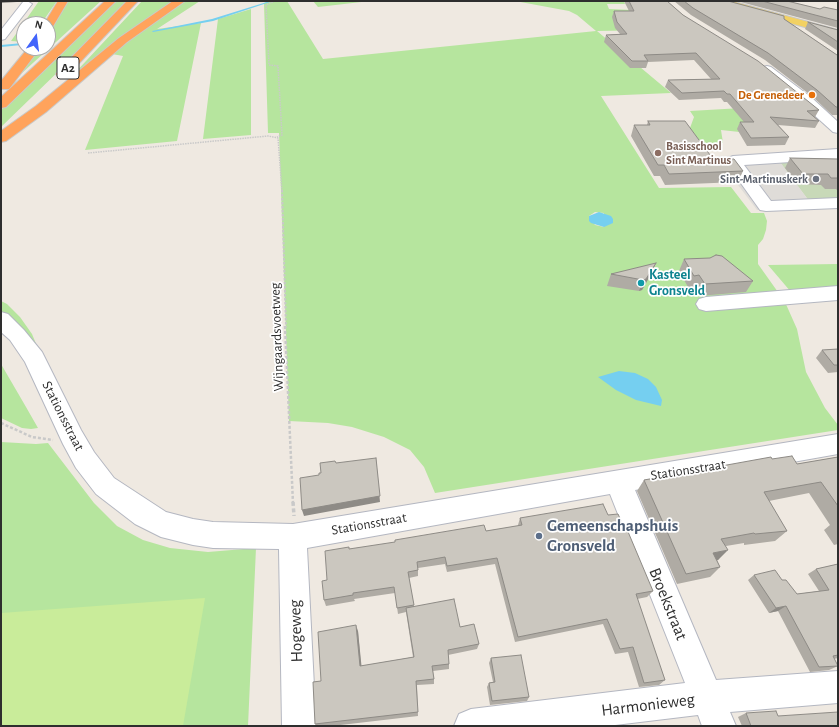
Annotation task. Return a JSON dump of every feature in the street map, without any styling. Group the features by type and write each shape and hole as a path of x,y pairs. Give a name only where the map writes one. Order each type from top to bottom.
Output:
{"highway":[{"path":"54,16 63,1"},
{"name":"A2","path":"1,104 111,1"},
{"name":"A2","path":"1,133 134,1"},
{"name":"A2","path":"1,138 41,109 123,40 180,1"},
{"path":"1,89 28,56"}],"main road":[{"path":"720,1 838,33"}],"street":[{"path":"1,38 27,4"},
{"path":"789,20 787,23 804,34"},
{"path":"760,64 808,101 838,129"},
{"path":"838,154 733,161 766,206 838,203"},
{"path":"706,304 838,293"},
{"name":"Stationsstraat","path":"1,319 17,335 34,358 72,437 85,460 105,486 140,512 161,524 193,532 213,535 293,537 838,444"},
{"name":"Broekstraat","path":"618,481 713,712"},
{"name":"Hogeweg","path":"293,537 299,726"},
{"name":"Harmonieweg","path":"471,726 713,712 838,686"}],"path":[{"name":"Wijngaardsvoetweg","path":"275,1 266,5 269,65 278,66 282,132 282,135 277,137 280,145 283,208 285,316 294,506 293,537"},
{"path":"88,153 268,136 277,137"},
{"path":"1,423 23,434 41,440 72,437"}],"green space":[{"path":"39,1 57,1 47,16 28,16"},
{"path":"65,1 101,1 56,42 56,17"},
{"path":"115,1 128,1 94,37 1,127 1,110"},
{"path":"142,1 177,1 55,92 72,76"},
{"path":"186,1 200,1 157,29 201,23 177,141 85,150 123,56 112,54"},
{"path":"270,1 287,1 323,59 596,31 577,15 569,11 515,1 624,1 625,4 607,4 609,9 632,10 653,30 597,31 671,93 601,96 659,188 731,187 751,213 764,213 767,221 766,230 763,239 758,245 758,264 785,302 797,329 806,372 825,408 838,425 838,430 435,493 424,467 410,450 384,437 352,427 328,423 289,421 279,133 268,133 264,3","holes":["595,212 604,213 604,227 595,225 589,216"]},
{"path":"313,1 370,1 318,7"},
{"path":"251,9 251,135 203,139 218,19"},
{"path":"16,34 16,41 11,41"},
{"path":"32,56 41,56 11,83"},
{"path":"759,107 749,133 721,130 723,143 701,143 690,128 694,117 690,111"},
{"path":"838,156 838,201 809,201 778,160"},
{"path":"838,264 838,289 791,292 768,265"},
{"path":"1,301 7,304 20,317 32,334 48,373 1,325"},
{"path":"1,364 38,428 22,428 1,418"},
{"path":"1,442 36,444 48,443 94,503 117,526 143,540 170,548 208,552 256,548 248,726 1,726"},
{"path":"205,598 183,726 1,726 1,613"}],"shaded area":[{"path":"775,155 815,208 757,210 716,156"}],"water":[{"path":"599,212 611,216 613,223 604,227 591,223 589,221 589,216"},
{"path":"619,371 635,373 648,379 656,387 662,400 661,406 636,400 616,390 598,377"}],"building":[{"path":"629,1 667,1 683,15 758,61 819,110 807,111 819,121 770,117 789,137 751,138 740,122 754,122 730,94 727,94 724,91 682,93 668,80 720,79 696,53 644,55 648,61 632,61 606,35 627,34 617,22 614,11 634,11"},
{"path":"684,1 728,1 784,16 784,19 838,56 838,107 836,107 817,90 768,53 693,8"},
{"path":"762,1 787,1 820,9 824,7 838,10 838,21"},
{"path":"808,22 838,30 838,42"},
{"path":"648,121 685,121 713,159 734,159 743,171 669,174 664,165 658,165 634,125 650,125"},
{"path":"790,158 838,159 838,178 831,178 828,174 803,174"},
{"path":"716,255 722,256 753,281 705,284 699,275 694,276 684,259 710,258"},
{"path":"656,263 646,279 643,280 611,274"},
{"path":"838,349 838,365 834,365 822,350"},
{"path":"792,456 797,464 838,457 838,506 821,482 764,492 787,531 754,533 721,539 728,550 713,553 720,567 686,574 644,480 771,457 772,459"},
{"path":"376,458 380,496 302,510 300,478 319,475 319,473 321,473 320,463 335,461 336,463"},
{"path":"603,504 608,515 618,514 624,527 626,527 653,591 636,594 665,680 644,683 633,647 620,649 607,619 518,637 497,558 447,566 445,557 417,562 418,570 408,572 414,605 397,608 394,587 353,593 353,595 324,600 322,581 327,580 325,551 395,542 395,540 484,525 486,531 522,525 520,518"},
{"path":"838,564 838,655 833,656 838,666 819,667 786,606 776,608 754,575 775,570 782,580 786,580 797,594 829,590 816,569"},
{"path":"454,599 460,627 474,624 479,644 448,650 449,664 432,666 434,679 416,681 418,712 315,724 313,682 321,681 318,632 356,625 360,666 414,657 406,608"},
{"path":"521,655 529,697 492,701 489,683 495,682 491,658"},
{"path":"776,711 778,716 838,712 838,726 751,726 746,713"}],"waterway":[{"path":"153,31 212,20 272,1"},
{"path":"1,46 16,45"}],"place":[{"name":"De Grenedeer","path":"812,95"},
{"name":"Basisschool Sint Martinus","path":"658,153"},
{"name":"Sint-Martinuskerk","path":"816,179"},
{"name":"Kasteel Gronsveld","path":"641,283"},
{"name":"Gemeenschapshuis Gronsveld","path":"539,536"}]}
